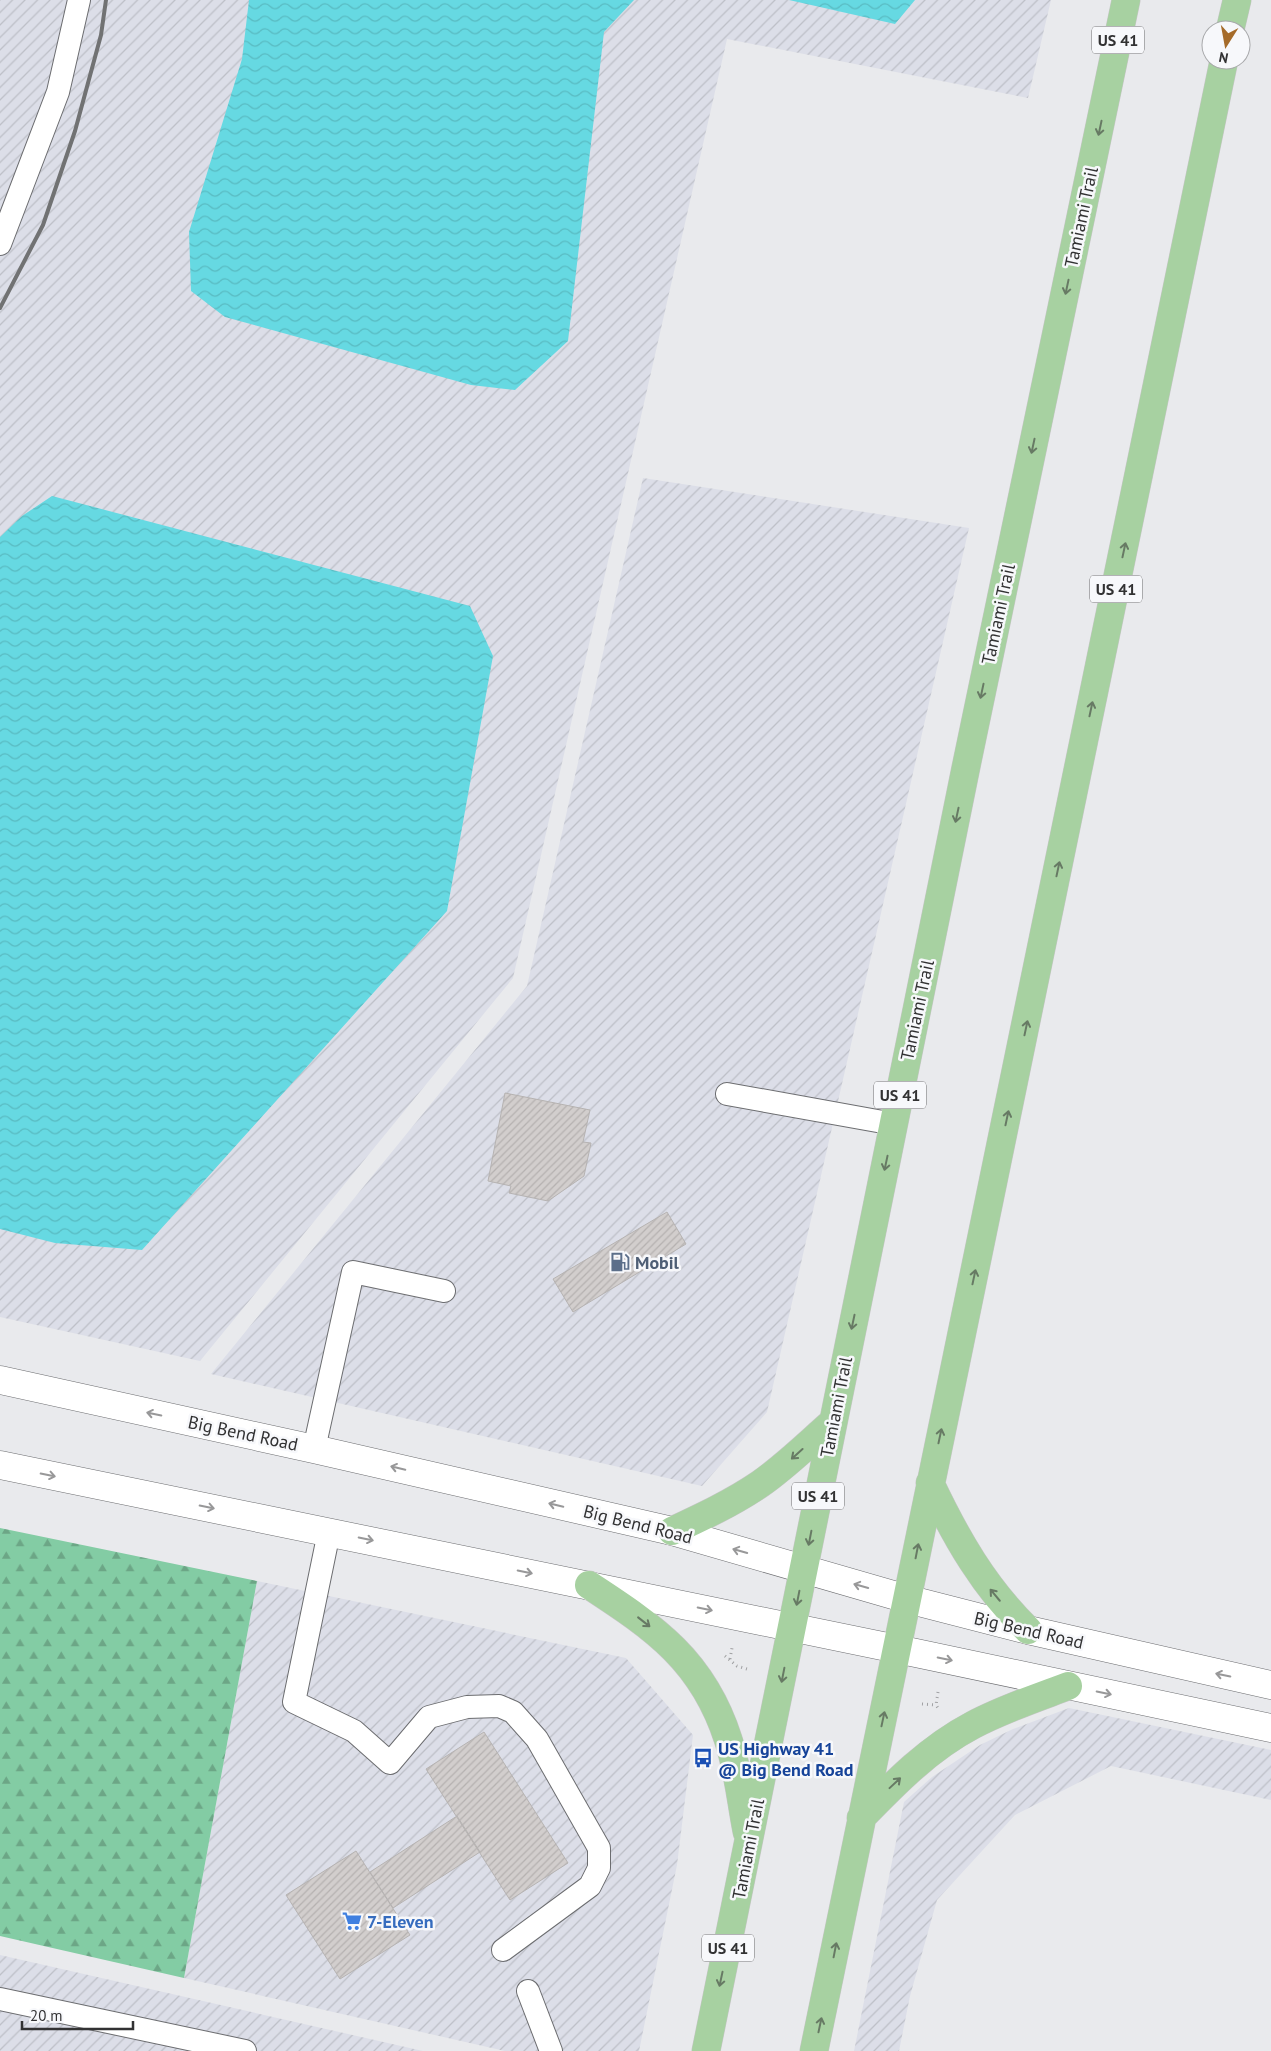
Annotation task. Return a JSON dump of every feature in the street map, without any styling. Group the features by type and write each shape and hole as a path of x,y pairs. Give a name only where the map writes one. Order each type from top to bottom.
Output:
{"main road":[{"name":"Tamiami Trail","path":"706,2051 894,1124 1126,0"},
{"path":"1232,20 1237,0"},
{"name":"US 41","path":"814,2051 1222,70"},
{"name":"Big Bend Road","path":"0,1380 314,1449 672,1531 907,1599 1028,1630 1271,1685"},
{"path":"672,1531 734,1501 758,1485 782,1468 833,1422"},
{"path":"0,1465 792,1627 1271,1728"},
{"path":"930,1483 950,1526 974,1567 1006,1609 1028,1630"},
{"path":"589,1585 632,1613 666,1640 692,1666 713,1699 729,1740 749,1846"},
{"path":"862,1818 892,1786 946,1741 972,1725 1007,1709 1068,1686"}],"lane":[{"path":"0,244 58,92 79,0"},
{"path":"727,1094 894,1124"},
{"path":"314,1449 353,1272 444,1291"},
{"path":"329,1532 294,1702 354,1731 390,1763 429,1716 467,1706 499,1706 513,1712 537,1739 599,1848 599,1868 590,1886 504,1950"},
{"path":"528,1991 551,2051"},
{"path":"0,1999 245,2051"}],"path":[{"path":"718,1651 737,1666 750,1670"},
{"path":"936,1705 938,1689"},
{"path":"922,1704 936,1705 944,1714"}],"shaded area":[{"path":"0,0 1051,0 1028,98 727,39 513,978 200,1361 0,1317"},
{"path":"643,478 969,528 767,1412 702,1486 211,1374 527,986"},
{"path":"257,1581 626,1658 693,1735 677,1865 639,2051 505,2051 184,1978"},
{"path":"1069,1708 1271,1750 1271,1800 1111,1766 1015,1815 937,1900 910,1996 899,2051 854,2051 904,1802 932,1777 980,1745 1013,1729"},
{"path":"0,1955 423,2051 0,2051"}],"green space":[{"path":"0,1528 257,1581 184,1978 0,1936"}],"water":[{"path":"249,0 634,0 604,32 568,341 515,390 471,385 225,317 191,291 189,232 242,59"},
{"path":"789,0 915,0 895,24"},
{"path":"52,496 470,606 493,656 447,911 142,1250 55,1243 0,1229 0,537 22,516"}],"building":[{"path":"505,1093 590,1110 583,1142 591,1143 584,1176 548,1201 509,1193 511,1186 488,1181"},
{"name":"Mobil","path":"667,1212 686,1244 573,1312 553,1279"},
{"path":"484,1732 568,1863 510,1900 426,1769"},
{"path":"457,1816 480,1852 393,1908 370,1872"},
{"name":"7-Eleven","path":"356,1851 410,1935 340,1979 286,1895"}],"railway":[{"path":"0,308 43,225 75,131 101,35 106,0"}],"place":[{"name":"Mobil","path":"620,1262"},
{"name":"US Highway 41 @ Big Bend Road","path":"703,1758"},
{"name":"7-Eleven","path":"352,1921"}]}
